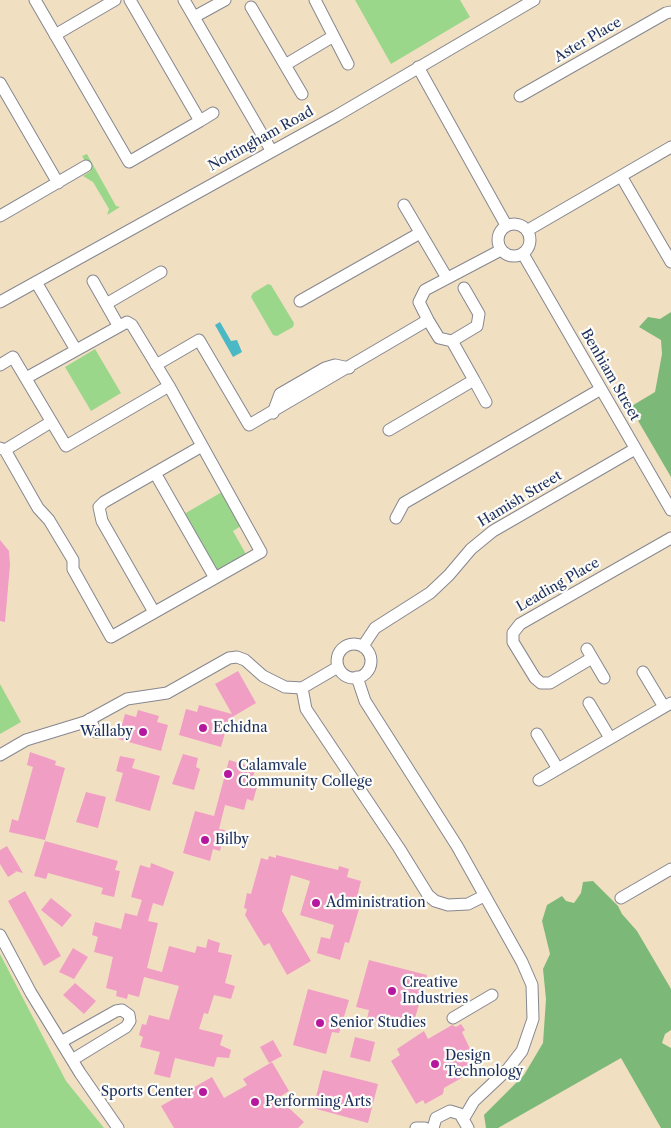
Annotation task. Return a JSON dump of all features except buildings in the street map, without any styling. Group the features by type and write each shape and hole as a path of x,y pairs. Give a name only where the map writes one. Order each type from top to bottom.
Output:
{"street":[{"path":"35,0 129,162 213,113"},
{"path":"55,35 115,0"},
{"path":"130,0 200,121"},
{"path":"184,0 271,150"},
{"path":"194,17 225,0"},
{"path":"315,0 332,38 348,64"},
{"name":"Nottingham Road","path":"0,302 418,68 534,0"},
{"path":"251,7 302,94"},
{"name":"Aster Place","path":"520,96 666,12 671,12"},
{"path":"285,65 332,38"},
{"path":"418,68 506,225"},
{"path":"0,83 58,183"},
{"path":"528,230 671,148"},
{"path":"0,216 86,166"},
{"path":"621,176 671,262"},
{"path":"404,205 447,278"},
{"path":"520,224 528,230 531,243 523,254 509,256 501,250 498,240 502,229 506,225 520,224"},
{"path":"300,301 420,233"},
{"path":"486,402 452,342 439,338 419,302 420,296 425,290 501,250"},
{"name":"Benhiam Street","path":"523,254 671,510"},
{"path":"106,304 161,272"},
{"path":"93,281 118,325"},
{"path":"36,282 76,350"},
{"path":"452,342 477,326 479,321 479,314 464,288"},
{"path":"156,365 199,340 249,425 273,413 428,320"},
{"path":"26,378 118,325 127,322 132,326 169,386 261,552 111,637 73,569 73,560 2,449 51,422"},
{"path":"0,365 13,357 66,446 169,386"},
{"path":"388,430 474,380"},
{"path":"396,518 404,503 601,389"},
{"path":"154,612 102,521 98,507 202,446"},
{"name":"Hamish Street","path":"362,646 375,628 430,594 471,549 494,531 635,449"},
{"path":"155,473 215,578"},
{"name":"Leading Place","path":"604,678 590,653 550,683 541,683 535,678 512,642 513,633 520,624 671,538"},
{"path":"352,644 362,646 367,650 371,661 367,672 357,678 348,677 338,668 337,657 343,648 352,644"},
{"path":"0,756 26,740 68,728 90,719 127,699 167,693 230,658 237,657 252,664 273,683 285,688 302,688 338,668"},
{"path":"538,780 667,705 643,672"},
{"path":"357,678 365,701 437,813 528,973 534,996 533,1019 527,1040 516,1061 474,1101 466,1123 456,1112 445,1112 436,1118 433,1128"},
{"path":"302,688 306,709 394,839 428,895 435,901 448,905 468,904 484,896"},
{"path":"589,702 610,738"},
{"path":"90,719 96,732"},
{"path":"537,734 558,768"},
{"path":"621,898 671,869"},
{"path":"0,934 31,993 60,1042 118,1128"},
{"path":"453,1018 492,995"},
{"path":"60,1042 116,1011 122,1010 129,1015 130,1021 126,1027 72,1060"},
{"path":"416,1128 425,1128"}],"green space":[{"path":"355,0 460,0 470,17 391,64"},
{"path":"87,154 116,206 120,207 107,215 109,209 93,182 83,176 91,171 82,156"},
{"path":"268,284 271,285 294,323 293,327 277,336 273,335 251,297 253,293"},
{"path":"671,312 671,477 630,407 655,392 662,354 661,340 639,327 648,317 660,319"},
{"path":"95,349 121,393 91,411 65,367"},
{"path":"222,492 241,526 233,531 247,556 218,572 184,514"},
{"path":"0,684 21,722 0,734"},
{"path":"593,881 618,906 622,914 637,931 671,989 671,1030 665,1034 662,1043 671,1048 671,1128 661,1128 621,1058 498,1128 486,1128 484,1115 524,1075 543,1043 546,999 543,969 550,954 542,921 547,905 562,896 566,901 574,903 581,893 583,882"},
{"path":"0,954 66,1081 104,1128 0,1128"}],"water":[{"path":"220,322 231,341 237,340 242,352 233,357 215,325"}],"place":[{"name":"Echidna","path":"203,728"},
{"name":"Wallaby","path":"143,732"},
{"name":"Calamvale Community College","path":"228,774"},
{"name":"Bilby","path":"205,840"},
{"name":"Administration","path":"316,903"},
{"name":"Creative Industries","path":"392,991"},
{"name":"Senior Studies","path":"320,1023"},
{"name":"Design Technology","path":"435,1064"},
{"name":"Sports Center","path":"203,1092"},
{"name":"Performing Arts","path":"255,1102"}]}
